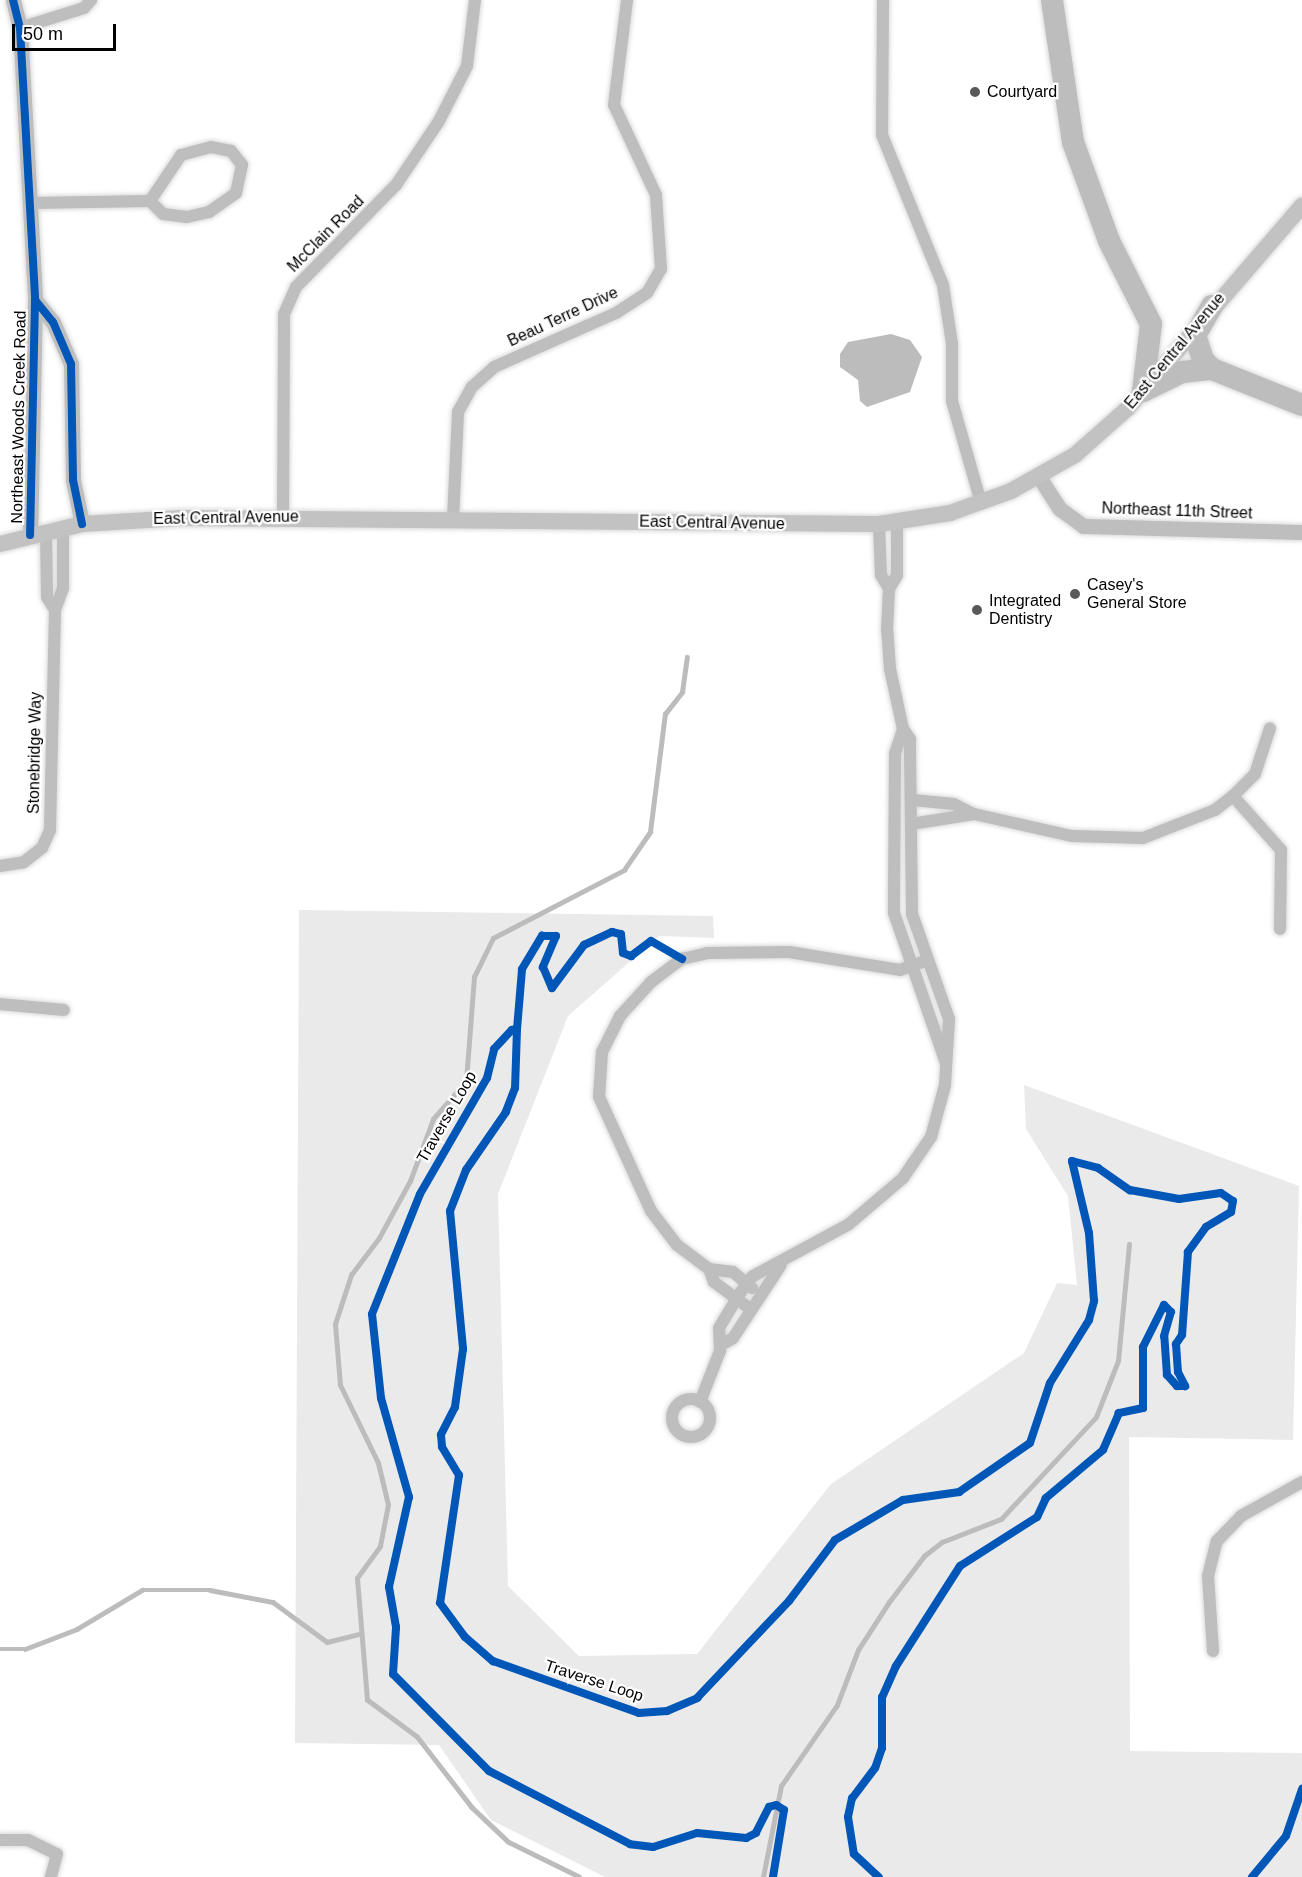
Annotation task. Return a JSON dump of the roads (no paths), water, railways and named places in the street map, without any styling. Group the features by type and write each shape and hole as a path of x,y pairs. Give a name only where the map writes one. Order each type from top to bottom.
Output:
{"highway":[{"path":"1052,0 1073,142 1109,241 1151,324 1143,391"},
{"path":"1212,306 1195,335 1212,369"},
{"path":"1143,391 1182,372 1212,369 1302,405"}],"main road":[{"name":"East Central Avenue","path":"0,544 46,531 82,525 283,516 879,524 897,523 981,503 1040,477 1075,455 1143,391 1212,306 1302,206"}],"street":[{"name":"Northeast Woods Creek Road","path":"13,0 20,28 31,203 46,531"},
{"path":"20,28 84,8 91,0"},
{"name":"McClain Road","path":"283,516 284,314 296,287 396,185 439,122 467,66 475,0"},
{"name":"Beau Terre Drive","path":"453,519 458,412 472,387 494,367 616,314 647,293 662,269 656,195 614,105 627,0"},
{"path":"883,0 882,135 943,285 952,344 952,401 961,448 981,503"},
{"path":"31,203 150,201 163,214 187,217 209,212 236,193 242,165 231,151 211,147 181,155 150,201"},
{"name":"Northeast Woods Creek Road","path":"35,300 53,322 71,364 73,480 82,525"},
{"name":"Northeast 11th Street","path":"1040,477 1060,508 1083,526 1302,532"},
{"path":"721,1345 733,1338 749,1308 781,1265 849,1224 903,1178 931,1137 946,1063 951,1051 949,1019 912,914 910,739 903,729 890,669 890,588 897,575 897,523"},
{"path":"879,524 881,575 890,588"},
{"name":"Stonebridge Way","path":"0,866 24,862 42,848 50,830 55,610 63,588 46,531"},
{"path":"912,800 954,804 974,814 1072,836 1143,837 1215,810 1233,796 1255,774 1270,728"},
{"path":"903,729 895,753 893,894 911,966 946,1063"},
{"path":"1233,796 1281,850 1280,929"},
{"path":"911,824 974,814"},
{"path":"749,1308 714,1282 709,1269 677,1245 651,1211 599,1097 602,1052 620,1016 673,965 707,953 789,952 834,955 889,969 911,966 927,960"},
{"path":"0,1004 64,1010"},
{"path":"700,1402 721,1345 719,1328 747,1284 772,1265 781,1265"},
{"path":"709,1269 722,1267 760,1295"},
{"path":"1213,1651 1208,1576 1217,1541 1241,1516 1302,1482"},
{"path":"0,1840 28,1840 57,1854 51,1877"}],"waterway":[{"path":"579,1877 508,1842 472,1808 417,1737 367,1700 357,1578 380,1546 388,1505 378,1463 340,1385 335,1324 351,1275 379,1238 410,1181 433,1119 466,1081 474,977 493,938 624,870 650,832 665,714 682,692 687,657"},
{"path":"763,1877 781,1786 837,1705 858,1650 889,1602 924,1556 942,1542 1001,1519 1096,1417 1118,1361 1129,1245"},
{"path":"0,1649 25,1649 77,1629 142,1590 210,1590 273,1602 327,1642 360,1634"}],"place":[{"name":"Courtyard","path":"975,92"},
{"name":"Casey's General Store","path":"1075,594"},
{"name":"Integrated Dentistry","path":"977,610"}]}
